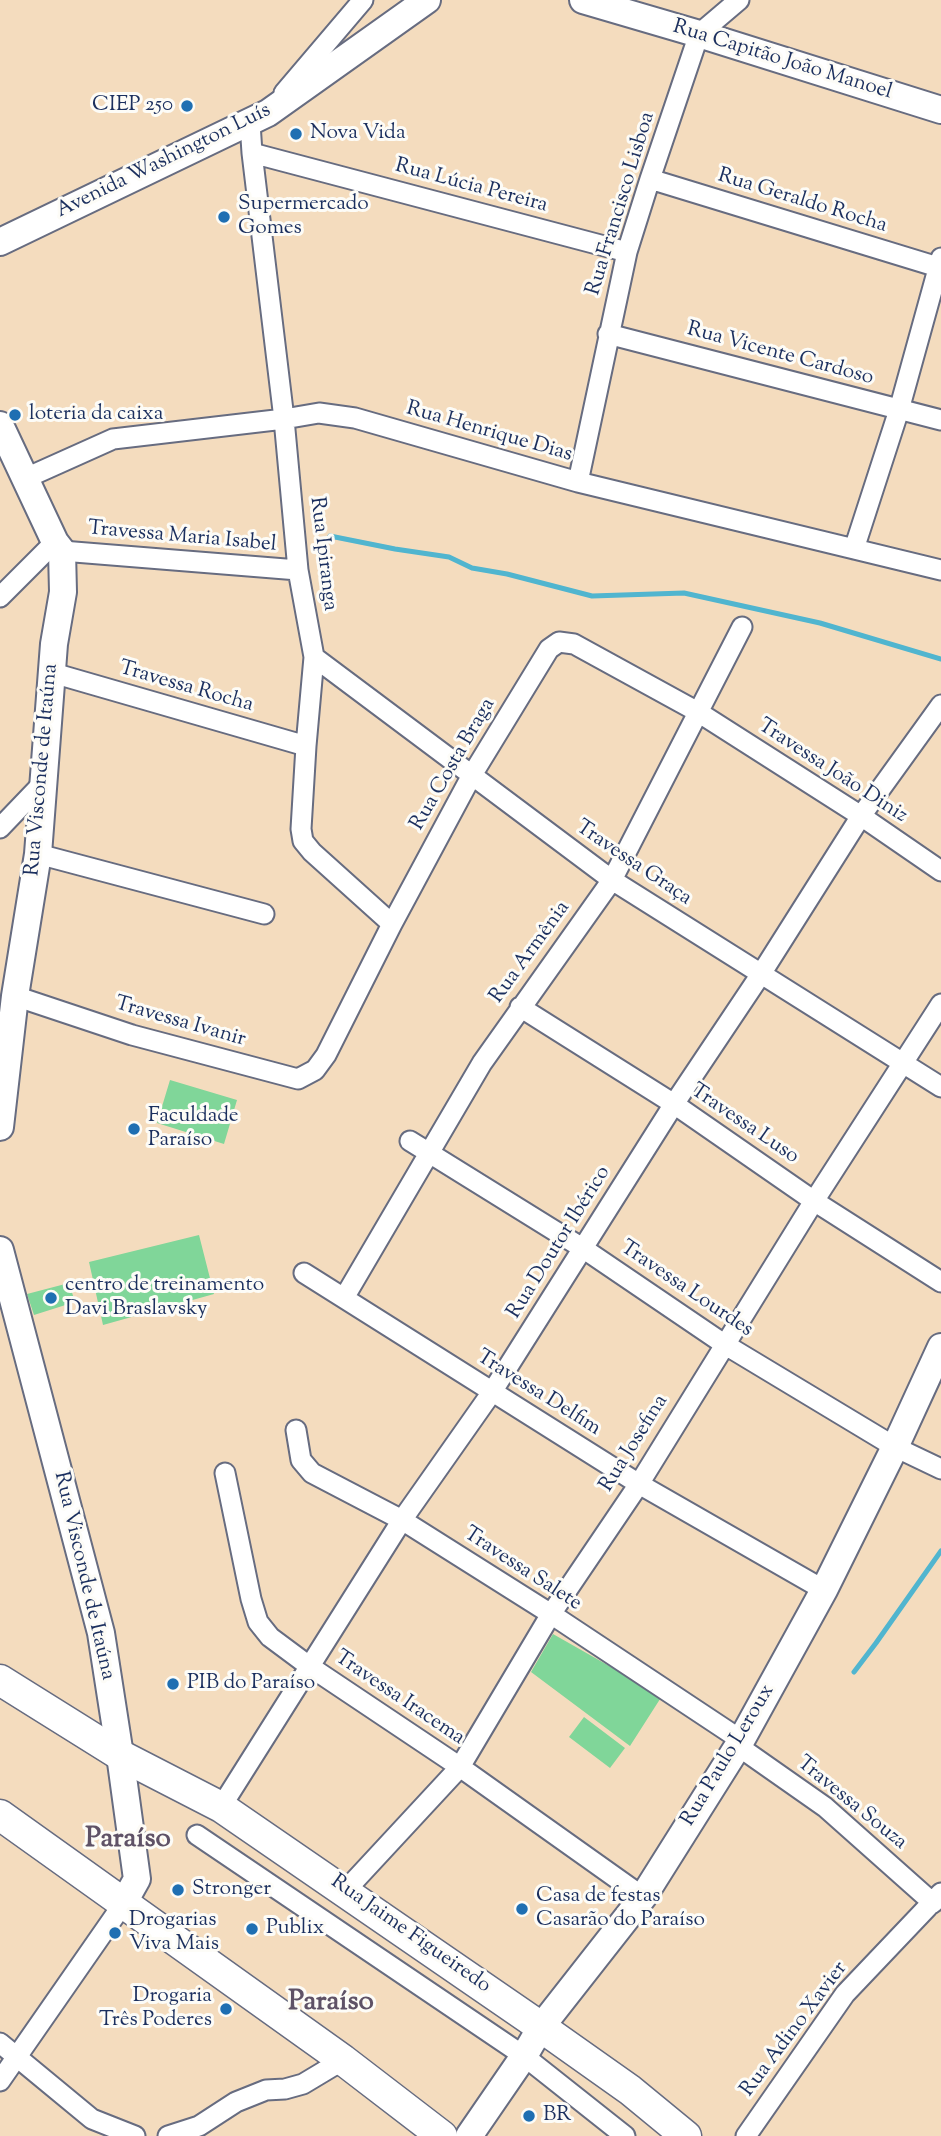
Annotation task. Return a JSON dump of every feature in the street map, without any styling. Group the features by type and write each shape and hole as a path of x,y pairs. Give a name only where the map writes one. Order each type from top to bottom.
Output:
{"main road":[{"name":"Avenida Washington Luís","path":"0,242 259,118 427,0"},
{"name":"Rua Capitão João Manoel","path":"583,0 941,110"},
{"name":"Rua Visconde de Itaúna","path":"0,425 58,546 63,592 54,644 38,854 9,1003 0,1127"},
{"name":"Rua Visconde de Itaúna","path":"0,1250 101,1633 137,1879 123,1904"},
{"name":"Rua Paulo Leroux","path":"470,2136 541,2026 643,1897 739,1743 824,1590 941,1347"},
{"name":"Rua Jaime Figueiredo","path":"0,1680 120,1755 221,1807 541,2026 630,2090 686,2136"},
{"path":"0,1815 343,2060 442,2136"}],"street":[{"path":"252,153 259,118 363,0"},
{"path":"699,34 739,0"},
{"name":"Rua Francisco Lisboa","path":"578,482 627,252 699,34"},
{"name":"Rua Lúcia Pereira","path":"252,153 627,252"},
{"name":"Rua Ipiranga","path":"252,153 284,419 298,570 314,657 306,746 303,841 392,924"},
{"name":"Rua Geraldo Rocha","path":"650,179 940,265"},
{"path":"854,549 899,410 940,265"},
{"name":"Rua Vicente Cardoso","path":"608,334 941,421"},
{"name":"Rua Henrique Dias","path":"26,478 113,439 319,413 355,418 578,482 941,570"},
{"path":"0,597 58,546"},
{"name":"Travessa Maria Isabel","path":"58,546 298,570"},
{"name":"Rua Armênia","path":"344,1298 481,1063 612,880 742,628"},
{"name":"Rua Costa Braga","path":"326,1055 472,775 549,649 559,642 573,643 698,712"},
{"name":"Travessa Graça","path":"314,657 612,880 941,1087"},
{"name":"Travessa Rocha","path":"53,673 306,746"},
{"name":"Rua Doutor Ibérico","path":"221,1807 402,1520 492,1392 674,1104 761,974 861,816 941,705"},
{"name":"Travessa João Diniz","path":"698,712 939,864"},
{"path":"0,828 44,782"},
{"path":"38,854 264,914"},
{"name":"Travessa Ivanir","path":"9,1003 298,1079 315,1070 326,1055"},
{"name":"Rua Josefina","path":"345,1891 460,1767 551,1614 639,1484 724,1344 941,1004"},
{"name":"Travessa Luso","path":"520,1007 674,1104 814,1201 941,1282"},
{"name":"Travessa Lourdes","path":"410,1141 584,1249 724,1344 895,1447 941,1469"},
{"name":"Travessa Delfim","path":"304,1273 639,1484 824,1590"},
{"name":"Travessa Salete","path":"296,1430 301,1460 312,1473 402,1520 551,1614 739,1743"},
{"name":"Travessa Iracema","path":"225,1473 251,1599 258,1622 270,1637 643,1897"},
{"name":"Travessa Souza","path":"739,1743 825,1807 937,1898"},
{"path":"197,1835 524,2056 625,2136"},
{"name":"Rua Adino Xavier","path":"746,2136 845,1994 937,1898"},
{"path":"0,2081 123,1904"},
{"path":"0,2043 92,2119 135,2136"},
{"path":"168,2136 199,2126 236,2102 266,2090 303,2084 343,2060"}],"green space":[{"path":"170,1080 237,1100 224,1144 157,1123"},
{"path":"199,1235 214,1294 103,1325 89,1262"},
{"name":"centro de treinamento Davi Braslavsky","path":"69,1283 75,1302 34,1315 27,1294"},
{"path":"553,1634 662,1696 630,1746 531,1672"},
{"path":"584,1717 625,1748 610,1768 569,1737"}],"waterway":[{"path":"330,536 449,557 472,568 507,574 592,596 684,593 820,623 941,659"},
{"path":"854,1672 941,1551"}],"place":[{"name":"CIEP 250","path":"187,106"},
{"name":"Nova Vida","path":"296,134"},
{"name":"Supermercado Gomes","path":"224,217"},
{"name":"loteria da caixa","path":"15,415"},
{"name":"Faculdade Paraíso","path":"134,1129"},
{"name":"centro de treinamento Davi Braslavsky","path":"51,1298"},
{"name":"PIB do Paraíso","path":"173,1684"},
{"name":"Stronger","path":"178,1890"},
{"name":"Casa de festas Casarão do Paraíso","path":"522,1909"},
{"name":"Publix","path":"252,1929"},
{"name":"Drogarias Viva Mais","path":"115,1933"},
{"name":"Drogaria Três Poderes","path":"226,2009"},
{"name":"BR","path":"529,2116"}],"district":[{"name":"Paraíso","path":"128,1841"},
{"name":"Paraíso","path":"331,2004"}]}
